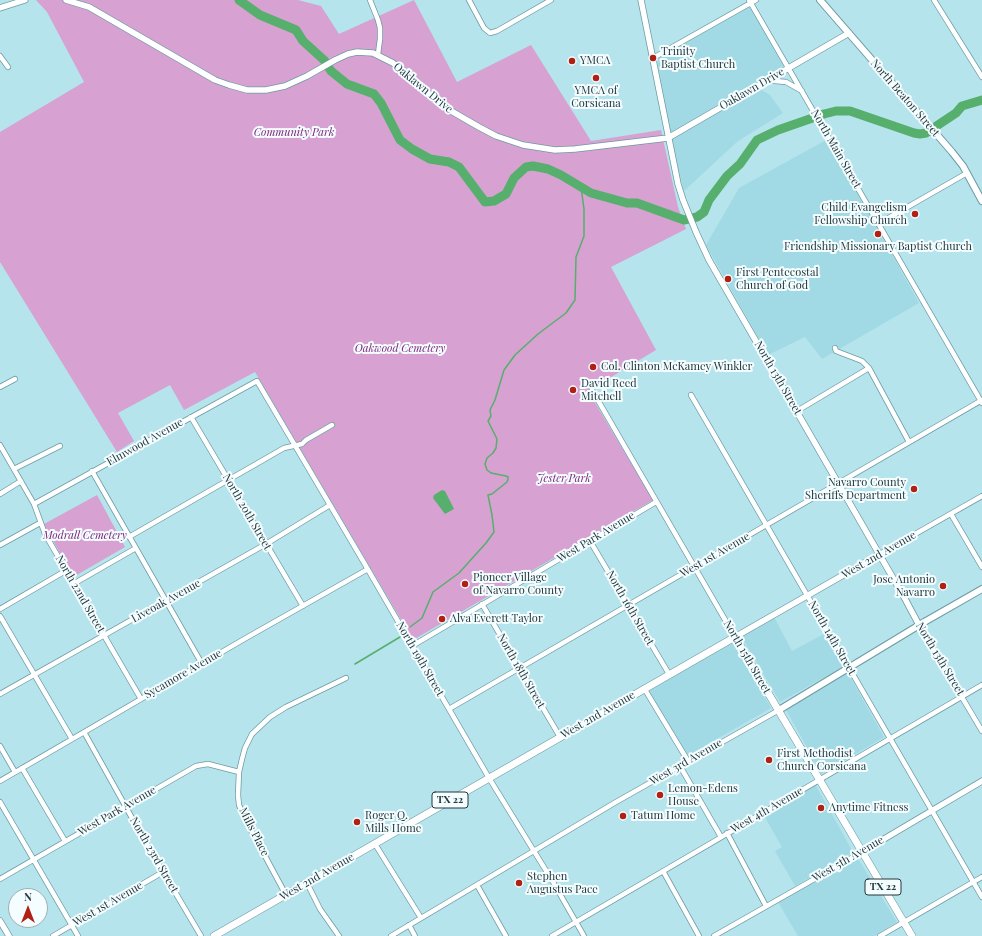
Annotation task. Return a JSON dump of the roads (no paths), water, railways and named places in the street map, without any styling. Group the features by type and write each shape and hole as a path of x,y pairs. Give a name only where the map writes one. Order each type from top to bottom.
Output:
{"main road":[{"name":"North Beaton Street","path":"820,0 947,146 967,173 982,201"},
{"name":"West 3rd Avenue","path":"779,710 982,589"},
{"name":"West 2nd Avenue","path":"214,936 735,637"},
{"name":"North 15th Street","path":"735,637 903,922"},
{"name":"TX 22","path":"903,922 912,936"}],"street":[{"path":"0,8 25,0"},
{"name":"Oaklawn Drive","path":"66,0 89,7 215,80 229,86 246,90 266,90 285,86 353,52 378,54 393,63 446,108 496,136 523,145 545,150 565,150 668,138 850,33"},
{"path":"370,0 380,28 378,54"},
{"path":"469,0 484,28 490,33 497,31 551,0"},
{"name":"North 13th Street","path":"641,0 668,138 683,200 709,260 798,411 838,483 982,731"},
{"path":"934,0 982,77"},
{"path":"653,58 752,1"},
{"name":"North Main Street","path":"752,1 878,224 982,401"},
{"path":"0,56 8,67"},
{"path":"764,82 786,82 802,91"},
{"path":"878,224 967,173"},
{"path":"834,348 836,351 862,361 869,368 909,442"},
{"path":"798,411 869,368"},
{"path":"0,387 15,379"},
{"name":"Elmwood Avenue","path":"34,504 256,382"},
{"name":"North 19th Street","path":"256,382 368,569 489,778 584,936"},
{"name":"North 15th Street","path":"592,390 735,637"},
{"name":"North 14th Street","path":"691,395 982,897"},
{"name":"West 1st Avenue","path":"449,709 982,401"},
{"name":"North 20th Street","path":"191,417 303,606"},
{"path":"129,537 229,481 284,448 302,444 306,440 332,425"},
{"name":"North 22nd Street","path":"0,445 34,504 40,523 59,558 141,699"},
{"path":"14,469 60,446"},
{"path":"92,471 202,664"},
{"path":"0,494 21,481"},
{"name":"West 2nd Avenue","path":"735,637 982,496"},
{"name":"West Park Avenue","path":"412,646 656,502"},
{"name":"Liveoak Avenue","path":"0,694 266,544 330,505"},
{"path":"951,514 982,567"},
{"path":"0,545 40,523"},
{"name":"North 16th Street","path":"590,541 669,674"},
{"path":"74,583 136,548"},
{"name":"Sycamore Avenue","path":"0,781 368,569"},
{"path":"0,609 66,570"},
{"name":"North 18th Street","path":"482,604 560,737"},
{"path":"0,616 72,739"},
{"name":"Mills Place","path":"286,895 239,805 239,772 245,748 252,734 260,726 286,707 346,678"},
{"name":"West 4th Avenue","path":"552,936 982,685"},
{"path":"644,688 688,760"},
{"name":"West 3rd Avenue","path":"391,936 688,760 779,710"},
{"name":"North 23rd Street","path":"84,732 201,936"},
{"path":"0,746 15,772"},
{"name":"West Park Avenue","path":"0,879 196,766 208,764 239,772"},
{"path":"680,766 721,837"},
{"path":"22,768 65,841"},
{"name":"West 5th Avenue","path":"714,936 862,852 982,781"},
{"path":"0,802 78,936"},
{"path":"726,834 766,906"},
{"path":"375,844 421,918"},
{"path":"664,871 699,936"},
{"name":"West 1st Avenue","path":"53,936 163,872"},
{"path":"880,936 982,877"},
{"path":"307,884 320,909 339,936"},
{"path":"477,885 506,936"},
{"path":"0,921 9,936"},
{"path":"409,925 416,936"}],"waterway":[{"path":"239,0 260,15 296,30 303,41 325,61"},
{"path":"329,68 347,84 374,94 381,103 400,140 430,159 449,162 459,167 485,202 494,201 506,194 514,178 526,167 533,166 548,169 561,175 591,193 627,203 637,203 684,220 697,217 704,212 709,200 727,176 740,164 757,140 778,130 824,114 836,111 850,111 920,134 926,133 956,113 962,106 982,100"},
{"path":"410,627 422,618 433,592 459,573 494,532 488,495 492,494 507,482 508,477 491,473 487,470 485,464 487,458 496,448 497,439 488,421 491,416 490,410 495,400 504,370 515,355 538,334 566,313 575,300 576,257 584,236 584,209 581,187"},
{"path":"355,664 400,637"}],"place":[{"name":"Trinity Baptist Church","path":"653,58"},
{"name":"YMCA","path":"572,61"},
{"name":"YMCA of Corsicana","path":"596,78"},
{"name":"Child Evangelism Fellowship Church","path":"915,214"},
{"name":"Friendship Missionary Baptist Church","path":"878,234"},
{"name":"First Pentecostal Church of God","path":"728,279"},
{"name":"Col. Clinton McKamey Winkler","path":"593,367"},
{"name":"David Reed Mitchell","path":"573,390"},
{"name":"Navarro County Sheriffs Department","path":"914,489"},
{"name":"Pioneer Village of Navarro County","path":"465,584"},
{"name":"Jose Antonio Navarro","path":"943,586"},
{"name":"Alva Everett Taylor","path":"442,619"},
{"name":"First Methodist Church Corsicana","path":"769,760"},
{"name":"Lemon-Edens House","path":"660,795"},
{"name":"Anytime Fitness","path":"821,808"},
{"name":"Tatum Home","path":"623,816"},
{"name":"Roger Q. Mills Home","path":"357,822"},
{"name":"Stephen Augustus Pace","path":"519,883"}],"park label":[{"name":"Community Park","path":"294,133"},
{"name":"Oakwood Cemetery","path":"400,349"},
{"name":"Jester Park","path":"564,479"},
{"name":"Modrall Cemetery","path":"85,536"}]}
